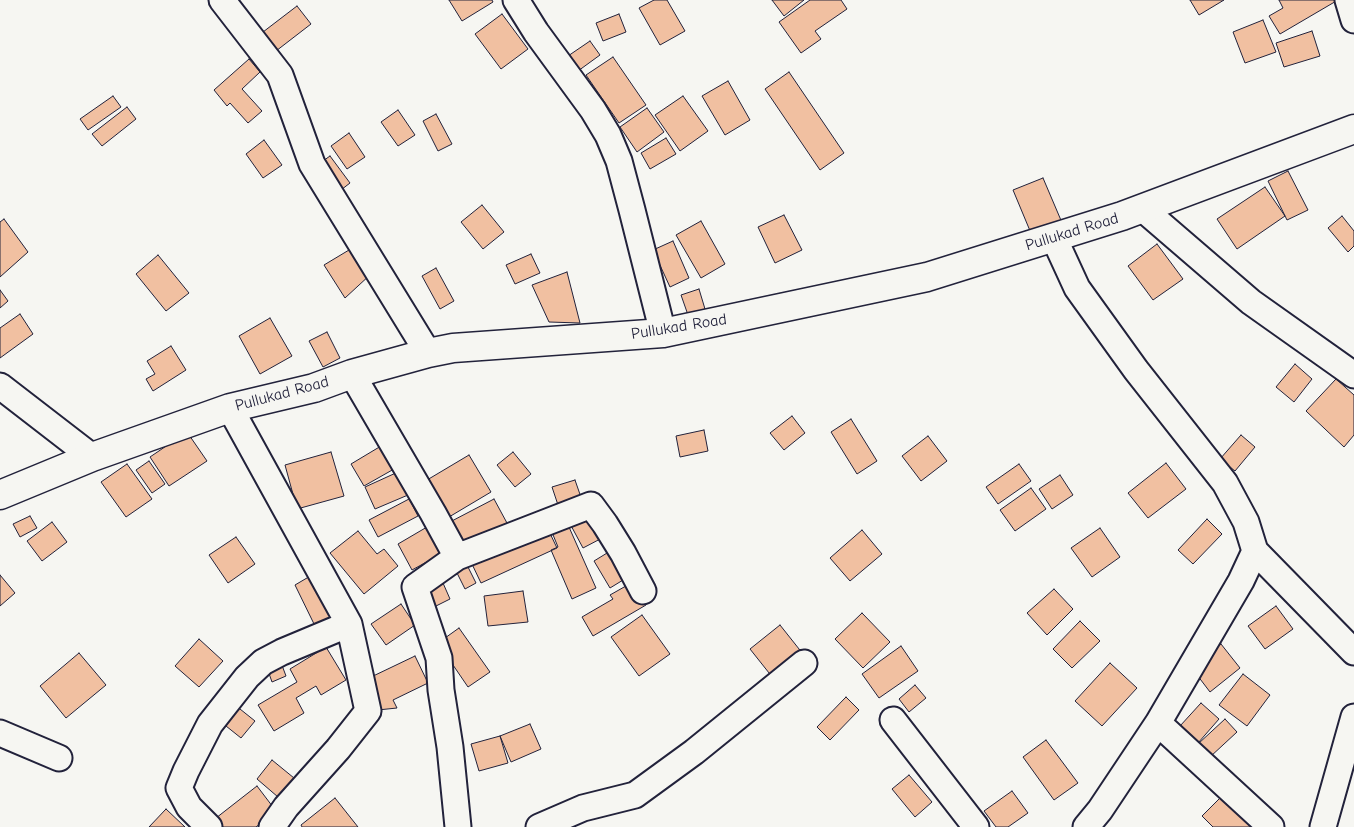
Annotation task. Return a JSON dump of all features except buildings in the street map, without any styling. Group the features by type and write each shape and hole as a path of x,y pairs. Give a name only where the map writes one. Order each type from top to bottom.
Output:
{"street":[{"path":"222,0 280,75 312,164 373,260 428,352"},
{"path":"516,0 536,32 594,110 608,135 619,161 663,333"},
{"path":"1348,0 1354,20"},
{"name":"Pullukad Road","path":"0,495 92,457 230,408 314,388 352,374 428,352 453,348 663,333 926,277 1054,238 1143,208 1354,129"},
{"path":"1143,208 1251,302 1354,376"},
{"path":"1054,238 1077,288 1136,370 1225,483 1246,522 1255,551 1354,652"},
{"path":"352,374 457,557"},
{"path":"0,386 92,457"},
{"path":"230,408 349,624 368,712 286,807 272,827"},
{"path":"458,827 450,747 441,690 439,658 415,587 457,557 591,505 623,553 643,591"},
{"path":"1086,827 1100,810 1158,722 1241,581 1255,551"},
{"path":"210,827 188,807 179,788 186,770 210,724 247,677 263,662 349,624"},
{"path":"539,827 583,808 635,795 694,752 804,663"},
{"path":"1322,827 1354,717"},
{"path":"893,720 976,827"},
{"path":"1158,722 1271,827"},
{"path":"0,733 59,758"}]}
